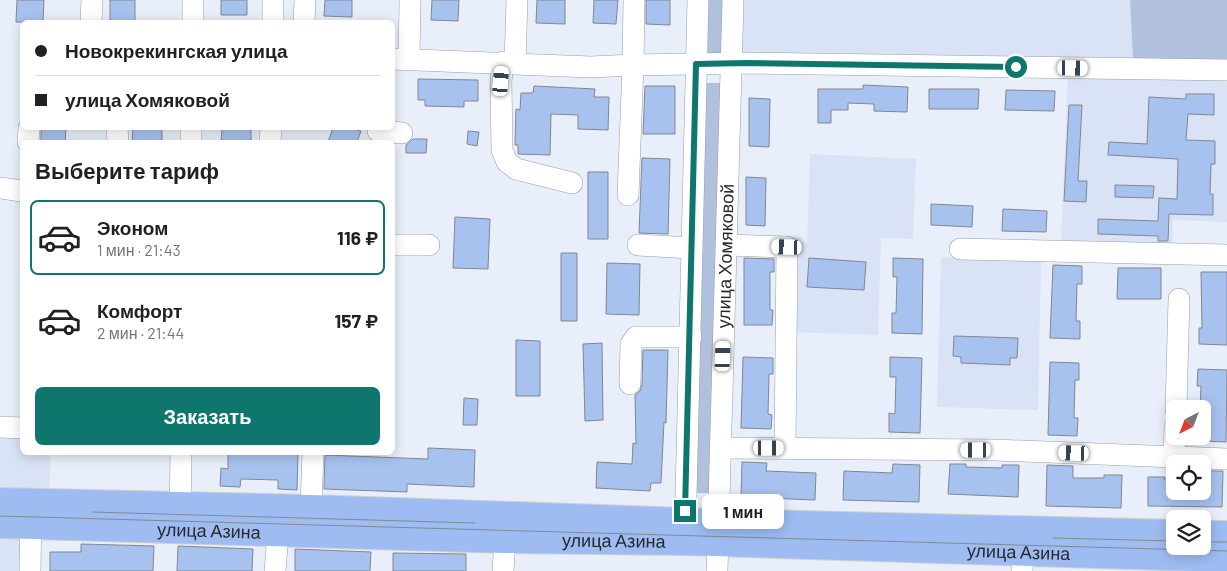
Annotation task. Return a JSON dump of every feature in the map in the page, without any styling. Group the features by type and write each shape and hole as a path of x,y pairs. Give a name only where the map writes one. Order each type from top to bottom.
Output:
{"main road":[{"name":"улица Азина","path":"0,501 31,515 180,530 505,540 685,532"},
{"name":"улица Азина","path":"0,526 31,515 180,505 311,508 718,533 1166,533"},
{"name":"улица Азина","path":"718,533 1022,562 1227,559"},
{"path":"1211,534 1227,534"}],"street":[{"path":"91,20 92,0"},
{"path":"193,0 193,20"},
{"path":"272,0 273,20"},
{"path":"304,20 305,0"},
{"path":"410,0 400,59 591,67 732,64 1227,70"},
{"path":"517,0 509,63 501,81 502,150 507,162 516,169 572,183"},
{"path":"628,195 634,65 634,0"},
{"name":"улица Хомяковой","path":"685,532 698,0"},
{"name":"улица Хомяковой","path":"717,571 733,0"},
{"path":"377,134 402,133"},
{"path":"0,188 20,191"},
{"path":"395,245 429,245"},
{"path":"638,245 692,248"},
{"path":"727,246 787,247 785,448"},
{"path":"960,249 1227,255"},
{"path":"1176,400 1179,299"},
{"path":"630,384 631,344 636,337 690,337"},
{"path":"0,427 20,428"},
{"path":"721,448 994,450 1166,456"},
{"path":"180,530 181,455"},
{"path":"311,508 313,455"},
{"path":"1211,457 1227,458"},
{"path":"30,571 31,515"},
{"path":"275,571 278,533"},
{"path":"503,571 505,540"}],"shaded area":[{"path":"702,0 727,0 726,52 706,57"},
{"path":"741,0 1130,0 1133,59 743,53 740,49"},
{"path":"1130,0 1227,0 1227,62 1133,59"},
{"path":"1068,72 1227,77 1227,222 1173,220 1172,247 1061,240"},
{"path":"706,83 721,83 709,493 694,493"},
{"path":"810,154 916,159 913,239 881,238 878,335 790,332 793,242 807,242"},
{"path":"941,257 1041,260 1038,410 937,407"},
{"path":"0,436 20,437 20,455 51,455 49,496 0,494"},
{"path":"0,533 22,538 25,571 0,571"}],"building":[{"path":"17,0 44,0 43,20 20,20 20,22 16,22"},
{"path":"110,0 135,0 135,20 110,20"},
{"path":"221,0 247,0 247,15 221,15"},
{"path":"325,0 352,0 352,17 324,16"},
{"path":"432,0 459,0 458,21 431,20"},
{"path":"537,0 565,0 565,24 536,23"},
{"path":"594,0 618,0 616,24 593,23"},
{"path":"646,0 670,0 670,25 646,24"},
{"path":"418,79 478,80 478,101 464,101 464,107 425,106 425,100 418,100"},
{"path":"863,85 908,87 907,112 874,111 874,104 848,103 848,110 831,110 831,123 818,123 818,89 863,89"},
{"path":"534,86 595,89 594,97 609,97 608,130 578,129 578,115 551,114 550,155 518,154 518,145 515,145 516,109 520,110 521,93 533,93"},
{"path":"645,86 675,86 675,134 643,134"},
{"path":"929,89 979,89 978,109 929,109"},
{"path":"1006,90 1055,91 1054,111 1005,110"},
{"path":"1186,94 1214,94 1214,115 1188,114 1186,140 1215,141 1215,164 1211,164 1210,194 1213,194 1213,215 1169,214 1168,241 1158,241 1158,236 1098,234 1098,219 1158,221 1159,198 1177,199 1178,159 1108,155 1109,142 1147,144 1149,97 1186,99"},
{"path":"749,98 770,99 769,147 749,146"},
{"path":"1069,105 1082,105 1078,181 1087,181 1086,202 1064,201"},
{"path":"41,130 66,130 65,140 41,140"},
{"path":"133,130 162,130 162,140 132,140"},
{"path":"222,130 251,130 251,140 221,140"},
{"path":"332,130 361,131 358,140 329,140"},
{"path":"468,131 479,132 477,146 467,144"},
{"path":"413,139 427,139 426,153 406,153 406,145"},
{"path":"642,158 670,159 668,234 639,233"},
{"path":"588,172 608,172 608,239 588,239"},
{"path":"746,177 766,178 765,226 746,225"},
{"path":"1115,185 1154,186 1153,198 1115,197"},
{"path":"931,204 973,206 972,227 931,225"},
{"path":"1003,209 1047,211 1046,232 1002,231"},
{"path":"455,217 490,219 488,269 453,268"},
{"path":"561,253 577,253 577,321 561,321"},
{"path":"744,258 774,259 774,272 770,272 770,310 773,310 772,325 744,325"},
{"path":"809,258 866,262 864,290 807,287"},
{"path":"893,258 923,259 922,334 892,333 892,313 896,313 897,277 893,277"},
{"path":"607,263 640,264 639,315 606,314"},
{"path":"1053,265 1082,266 1082,284 1077,284 1076,321 1080,321 1080,339 1050,338"},
{"path":"1118,268 1161,268 1161,299 1117,299"},
{"path":"1201,272 1227,272 1227,345 1199,344 1199,328 1202,328"},
{"path":"954,336 1018,338 1017,358 1010,358 1010,365 961,363 961,357 953,356"},
{"path":"516,340 540,341 540,396 516,396"},
{"path":"602,343 603,420 585,421 583,344"},
{"path":"643,350 668,350 666,423 664,422 661,483 651,483 650,491 596,488 597,462 632,464 633,443 636,444 635,395 640,391 642,385"},
{"path":"743,357 773,358 773,374 769,374 768,414 772,415 771,429 741,428"},
{"path":"890,357 922,358 920,433 889,432 889,413 895,414 896,377 890,377"},
{"path":"1050,362 1079,363 1079,380 1075,380 1074,418 1078,418 1077,436 1048,435"},
{"path":"1198,369 1227,370 1226,442 1211,441 1211,400 1200,400 1201,386 1197,386"},
{"path":"464,398 478,399 477,425 463,425"},
{"path":"428,448 475,450 474,487 407,484 407,492 324,489 325,455 428,459"},
{"path":"228,455 298,455 297,490 278,489 278,480 241,479 240,487 220,486 221,468 228,469"},
{"path":"742,462 767,463 766,471 816,473 815,500 741,497"},
{"path":"893,464 920,465 919,502 843,500 844,471 892,473"},
{"path":"950,464 966,464 966,467 1002,468 1002,465 1019,465 1018,497 948,494"},
{"path":"1047,465 1073,466 1073,478 1104,478 1104,475 1122,475 1121,508 1046,506"},
{"path":"1211,471 1223,471 1222,507 1148,506 1148,477 1165,477 1164,479 1166,479 1166,500 1211,500"},
{"path":"81,544 154,546 153,571 50,571 50,552 81,552"},
{"path":"178,546 253,549 252,571 177,571"},
{"path":"295,549 371,552 370,571 295,571"},
{"path":"393,553 466,554 466,571 393,571"}],"tram line":[{"path":"93,512 475,523"},
{"path":"0,516 1227,551"},
{"path":"1053,538 1166,541"},
{"path":"1211,542 1227,542"}],"route":[{"path":"685,511 696,64 1016,67"}]}
